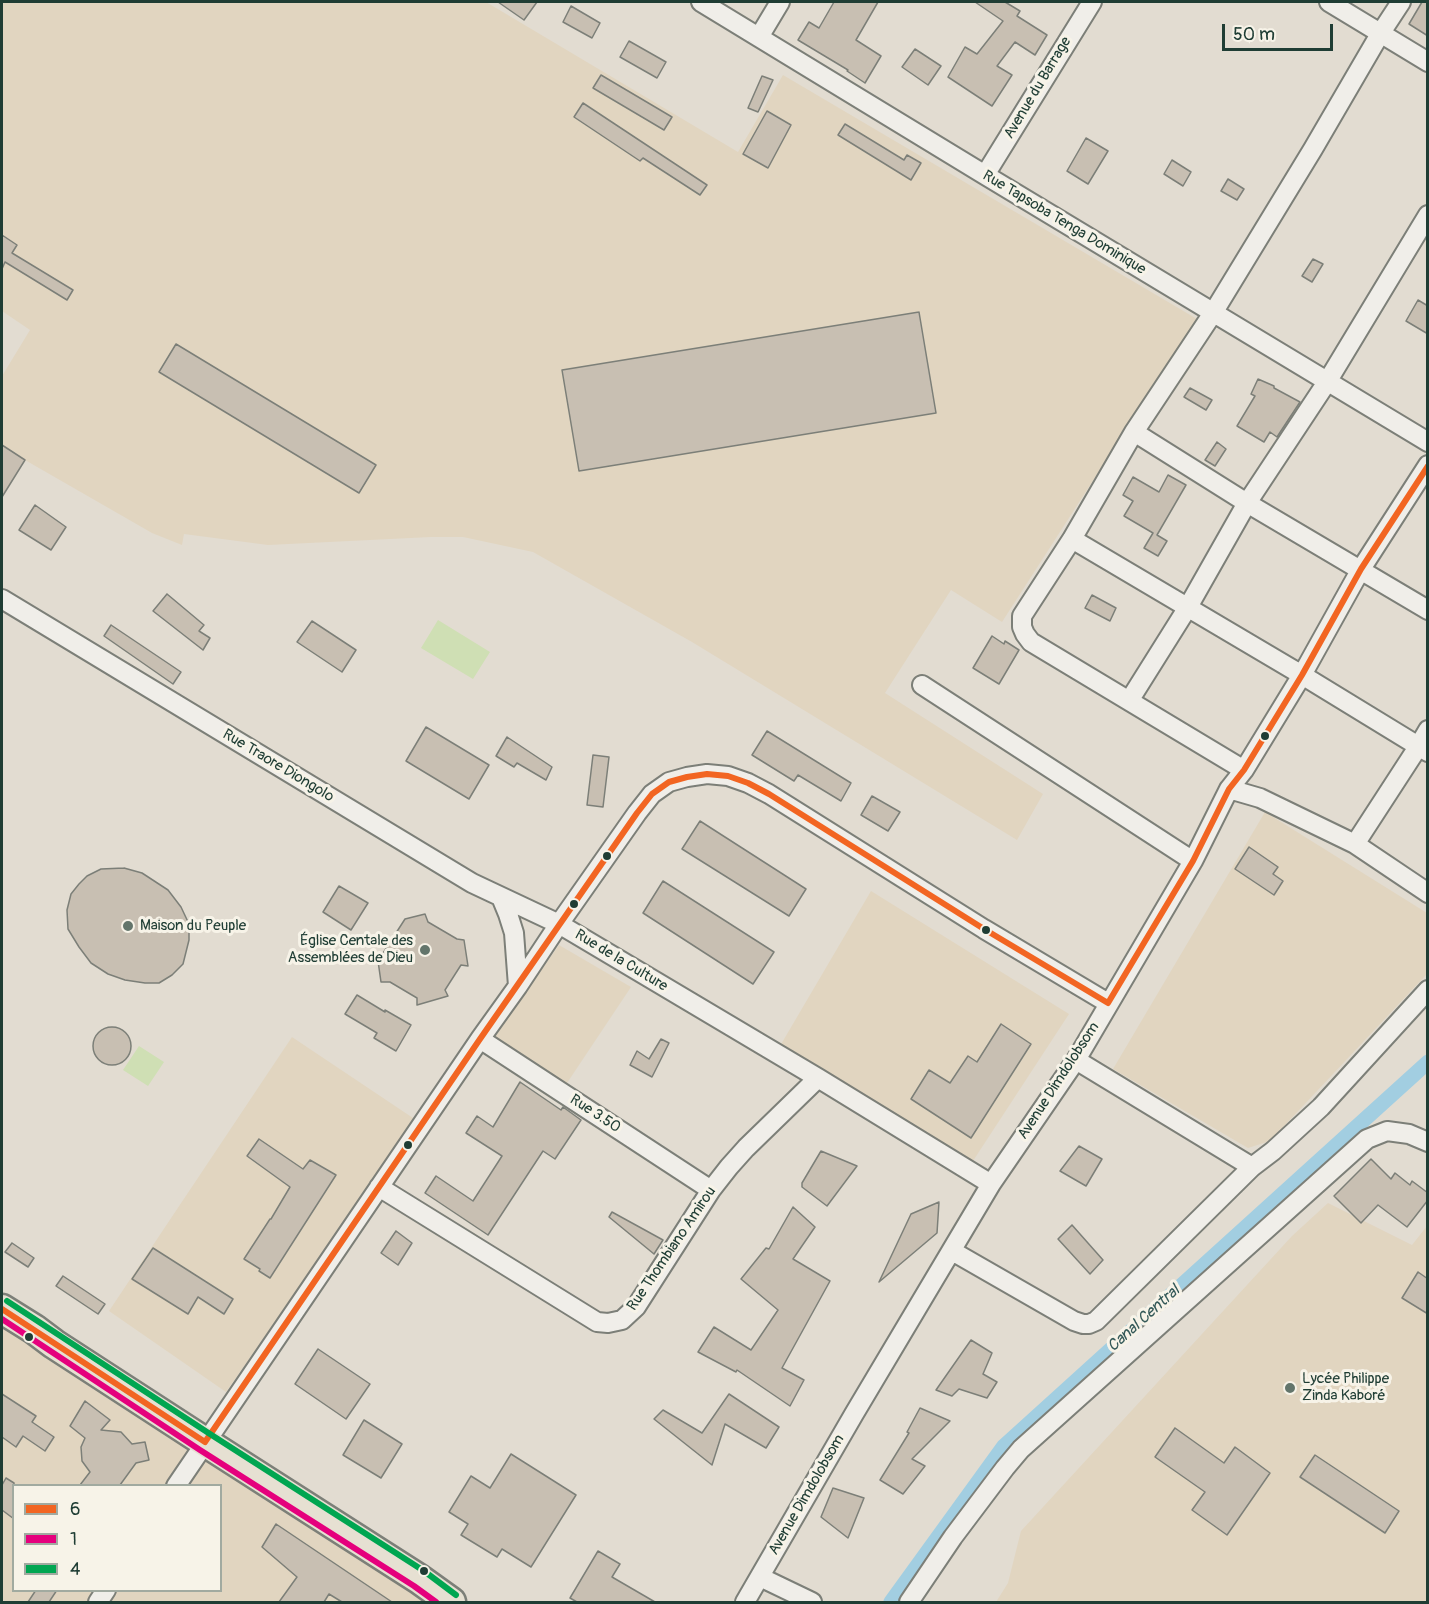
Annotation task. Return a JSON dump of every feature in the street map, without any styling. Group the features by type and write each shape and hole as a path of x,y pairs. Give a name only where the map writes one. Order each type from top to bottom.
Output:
{"highway":[{"path":"2,1309 451,1602"}],"street":[{"name":"Rue Tapsoba Tenga Dominique","path":"702,2 1428,442"},
{"path":"759,36 780,2"},
{"name":"Avenue du Barrage","path":"985,175 1092,2"},
{"path":"1329,2 1428,62"},
{"path":"1244,770 1031,642 1024,634 1022,616 1072,539 1134,432 1213,313 1401,2"},
{"path":"1130,701 1188,607 1247,503 1327,382 1428,216"},
{"path":"1134,432 1247,503 1428,610"},
{"name":"Avenue Dimdolobsom","path":"745,1602 991,1184 1076,1060 1193,861 1229,789 1244,770 1302,675 1361,569 1428,465"},
{"path":"1072,539 1423,749"},
{"name":"Rue Traore Diongolo","path":"2,599 472,884 559,924"},
{"path":"922,685 1193,861"},
{"path":"1354,844 1423,749 1428,730"},
{"name":"Rue de la Culture","path":"991,1184 559,924 652,795 669,782 687,777 707,774 728,776 769,794 984,929 1108,1003"},
{"path":"1229,789 1260,798 1354,844 1428,893"},
{"path":"501,897 514,933 518,986"},
{"path":"177,1484 559,924"},
{"path":"952,1251 1074,1321 1089,1324 1102,1315 1252,1167 1321,1107 1428,990"},
{"name":"Rue 3.50","path":"480,1039 711,1190"},
{"path":"1076,1060 1252,1167"},
{"name":"Rue Thombiano Amirou","path":"380,1188 597,1322 608,1323 622,1320 636,1307 711,1190 746,1148 818,1078"},
{"path":"909,1602 953,1537 1021,1449 1367,1139 1387,1131 1409,1134 1428,1142"},
{"path":"760,1577 812,1602"}],"shaded area":[{"path":"2,2 486,2 738,152 783,75 1197,319 1002,622 951,590 885,693 1043,794 1017,840 692,642 533,552 463,537 268,545 184,534 182,545 152,533 2,445 2,376 30,330 2,311"},
{"path":"1265,812 1427,913 1427,974 1270,1141 1248,1148 1113,1069"},
{"path":"871,891 1069,1014 971,1164 780,1046"},
{"path":"559,945 631,987 565,1086 493,1039"},
{"path":"292,1037 416,1120 226,1392 109,1311"},
{"name":"Lycée Philippe Zinda Kaboré","path":"1328,1203 1412,1245 1427,1226 1427,1602 996,1602 1008,1583 1021,1531 1292,1236"},
{"path":"2,1310 452,1602 2,1602"}],"green space":[{"path":"438,620 490,652 473,679 421,648"},
{"path":"139,1046 164,1062 148,1086 123,1070"}],"building":[{"path":"498,2 537,2 524,20"},
{"path":"834,2 878,2 856,40 881,56 865,83 798,40 809,22 819,28"},
{"path":"975,2 1005,2 1020,11 1017,16 1047,35 1035,55 1015,42 997,66 1012,75 992,106 948,77 965,47 977,54 1003,21"},
{"path":"1422,2 1428,2 1428,36 1409,24"},
{"path":"571,6 600,23 592,38 563,22"},
{"path":"629,41 666,62 657,78 620,57"},
{"path":"915,49 941,66 928,85 902,67"},
{"path":"601,75 672,117 664,130 593,88"},
{"path":"762,76 773,80 758,112 748,108"},
{"path":"583,103 707,185 700,195 643,158 640,161 574,117"},
{"path":"767,111 791,125 768,168 743,154"},
{"path":"845,124 904,160 907,155 921,163 911,180 838,135"},
{"path":"1086,138 1108,151 1088,184 1067,171"},
{"path":"1172,160 1191,172 1183,186 1164,174"},
{"path":"1228,179 1244,189 1237,200 1221,191"},
{"path":"2,235 17,245 12,253 73,290 67,300 5,262 2,269"},
{"path":"1313,259 1323,264 1312,282 1302,276"},
{"path":"1418,300 1428,306 1428,334 1406,321"},
{"path":"919,312 936,413 579,471 562,370"},
{"path":"176,344 376,465 359,493 159,372"},
{"path":"1258,379 1300,402 1277,437 1270,432 1264,442 1237,426 1255,396 1251,394"},
{"path":"1190,388 1212,400 1206,410 1184,397"},
{"path":"1217,442 1226,449 1215,466 1205,460"},
{"path":"2,445 25,460 2,497"},
{"path":"1168,475 1186,485 1157,535 1167,541 1158,556 1144,548 1153,533 1124,516 1133,501 1123,495 1133,477 1159,492"},
{"path":"35,505 66,527 51,550 19,530"},
{"path":"167,594 204,625 199,631 210,638 203,650 153,611"},
{"path":"1092,595 1116,608 1110,621 1085,608"},
{"path":"312,621 356,650 342,672 297,642"},
{"path":"111,625 181,672 173,684 104,636"},
{"path":"992,636 1019,650 999,684 973,668"},
{"path":"426,727 489,765 469,799 406,761"},
{"path":"767,731 851,783 841,801 798,775 794,781 752,755"},
{"path":"507,737 552,767 546,780 517,763 514,767 496,756"},
{"path":"593,755 609,757 603,807 587,805"},
{"path":"872,796 900,812 888,831 861,815"},
{"path":"700,821 806,889 789,916 682,849"},
{"path":"1249,847 1278,867 1273,874 1283,881 1274,895 1235,869"},
{"name":"Maison du Peuple","path":"124,868 142,873 168,890 181,907 189,924 189,940 183,964 159,983 125,980 108,974 91,963 68,929 67,910 71,894 79,884 87,876 101,869"},
{"path":"663,881 774,952 753,984 643,913"},
{"path":"339,886 368,903 351,930 323,912"},
{"name":"Église Centale des Assemblées de Dieu","path":"425,914 428,922 457,939 464,940 468,966 461,965 445,990 448,996 417,1005 417,998 390,982 381,982 378,961 405,919"},
{"path":"357,995 411,1025 396,1051 374,1038 377,1033 345,1014"},
{"path":"1001,1024 1031,1044 971,1138 911,1099 929,1070 950,1083 968,1056 977,1062"},
{"path":"112,1027 119,1028 125,1033 130,1039 130,1053 125,1059 119,1064 112,1065 105,1064 99,1059 94,1053 93,1046 94,1039 99,1033 105,1028"},
{"path":"661,1039 669,1043 652,1077 630,1065 637,1051 649,1059"},
{"path":"520,1082 561,1110 563,1107 581,1120 555,1159 543,1151 488,1235 425,1193 436,1176 473,1201 502,1156 466,1133 477,1116 493,1127"},
{"path":"259,1139 303,1169 310,1160 336,1175 270,1278 244,1259 290,1187 247,1156"},
{"path":"1079,1146 1102,1159 1086,1186 1060,1171"},
{"path":"821,1151 857,1166 827,1206 802,1187 802,1183"},
{"path":"1371,1159 1391,1179 1395,1173 1410,1185 1412,1181 1428,1193 1428,1200 1407,1227 1378,1205 1361,1223 1334,1196"},
{"path":"939,1202 937,1233 879,1282 911,1214"},
{"path":"793,1207 815,1227 793,1259 830,1281 782,1368 804,1380 790,1406 737,1370 736,1372 698,1352 714,1327 751,1350 778,1310 741,1279 766,1248 769,1249"},
{"path":"612,1212 663,1240 654,1254 609,1217"},
{"path":"1072,1225 1103,1260 1090,1274 1058,1239"},
{"path":"396,1231 412,1243 398,1265 381,1253"},
{"path":"12,1243 34,1258 28,1267 5,1252"},
{"path":"153,1248 233,1299 224,1314 198,1297 188,1314 132,1279"},
{"path":"1418,1272 1428,1279 1428,1314 1402,1298"},
{"path":"63,1276 105,1304 98,1314 56,1286"},
{"path":"971,1340 992,1353 983,1374 997,1382 987,1398 959,1389 952,1396 936,1390"},
{"path":"318,1349 370,1384 346,1419 295,1384"},
{"path":"2,1394 36,1416 32,1422 54,1437 45,1451 23,1436 16,1447 2,1437"},
{"path":"729,1394 779,1427 766,1448 725,1424 712,1465 654,1419 663,1410 702,1433"},
{"path":"85,1401 110,1420 101,1430 121,1432 132,1444 145,1442 149,1460 136,1463 121,1484 81,1484 90,1472 82,1461 81,1447 85,1438 70,1426"},
{"path":"920,1408 950,1421 912,1459 925,1466 903,1494 880,1480 909,1433 907,1432"},
{"path":"364,1420 402,1444 381,1478 343,1455"},
{"path":"1175,1428 1224,1463 1235,1447 1270,1473 1227,1535 1192,1510 1205,1492 1155,1457"},
{"path":"511,1454 576,1495 531,1567 502,1549 497,1557 461,1535 468,1524 449,1512 471,1476 490,1488"},
{"path":"1315,1455 1399,1511 1385,1533 1300,1477"},
{"path":"6,1478 14,1483 12,1484 12,1518 2,1510 2,1485"},
{"path":"833,1488 864,1498 848,1538 821,1517"},
{"path":"276,1524 392,1602 342,1602 329,1594 324,1602 279,1602 297,1577 262,1547"},
{"path":"598,1551 620,1564 612,1577 655,1602 577,1602 570,1598"},
{"path":"35,1592 56,1592 49,1602 28,1602"}],"waterway":[{"name":"Canal Central","path":"891,1602 1004,1446 1428,1062"}],"transit line":[{"name":"6","path":"1108,1003 1193,861 1229,789 1244,770 1302,675 1361,569 1428,466"},
{"name":"6","path":"205,1442 637,813 652,794 669,782 707,774 728,776 748,783 1108,1003"},
{"name":"4","path":"7,1301 424,1571 456,1595"},
{"name":"6","path":"2,1309 205,1442"},
{"name":"1","path":"2,1319 436,1602"}],"place":[{"name":"Maison du Peuple","path":"128,926"},
{"name":"Église Centale des Assemblées de Dieu","path":"425,950"},
{"name":"Lycée Philippe Zinda Kaboré","path":"1290,1388"}]}
